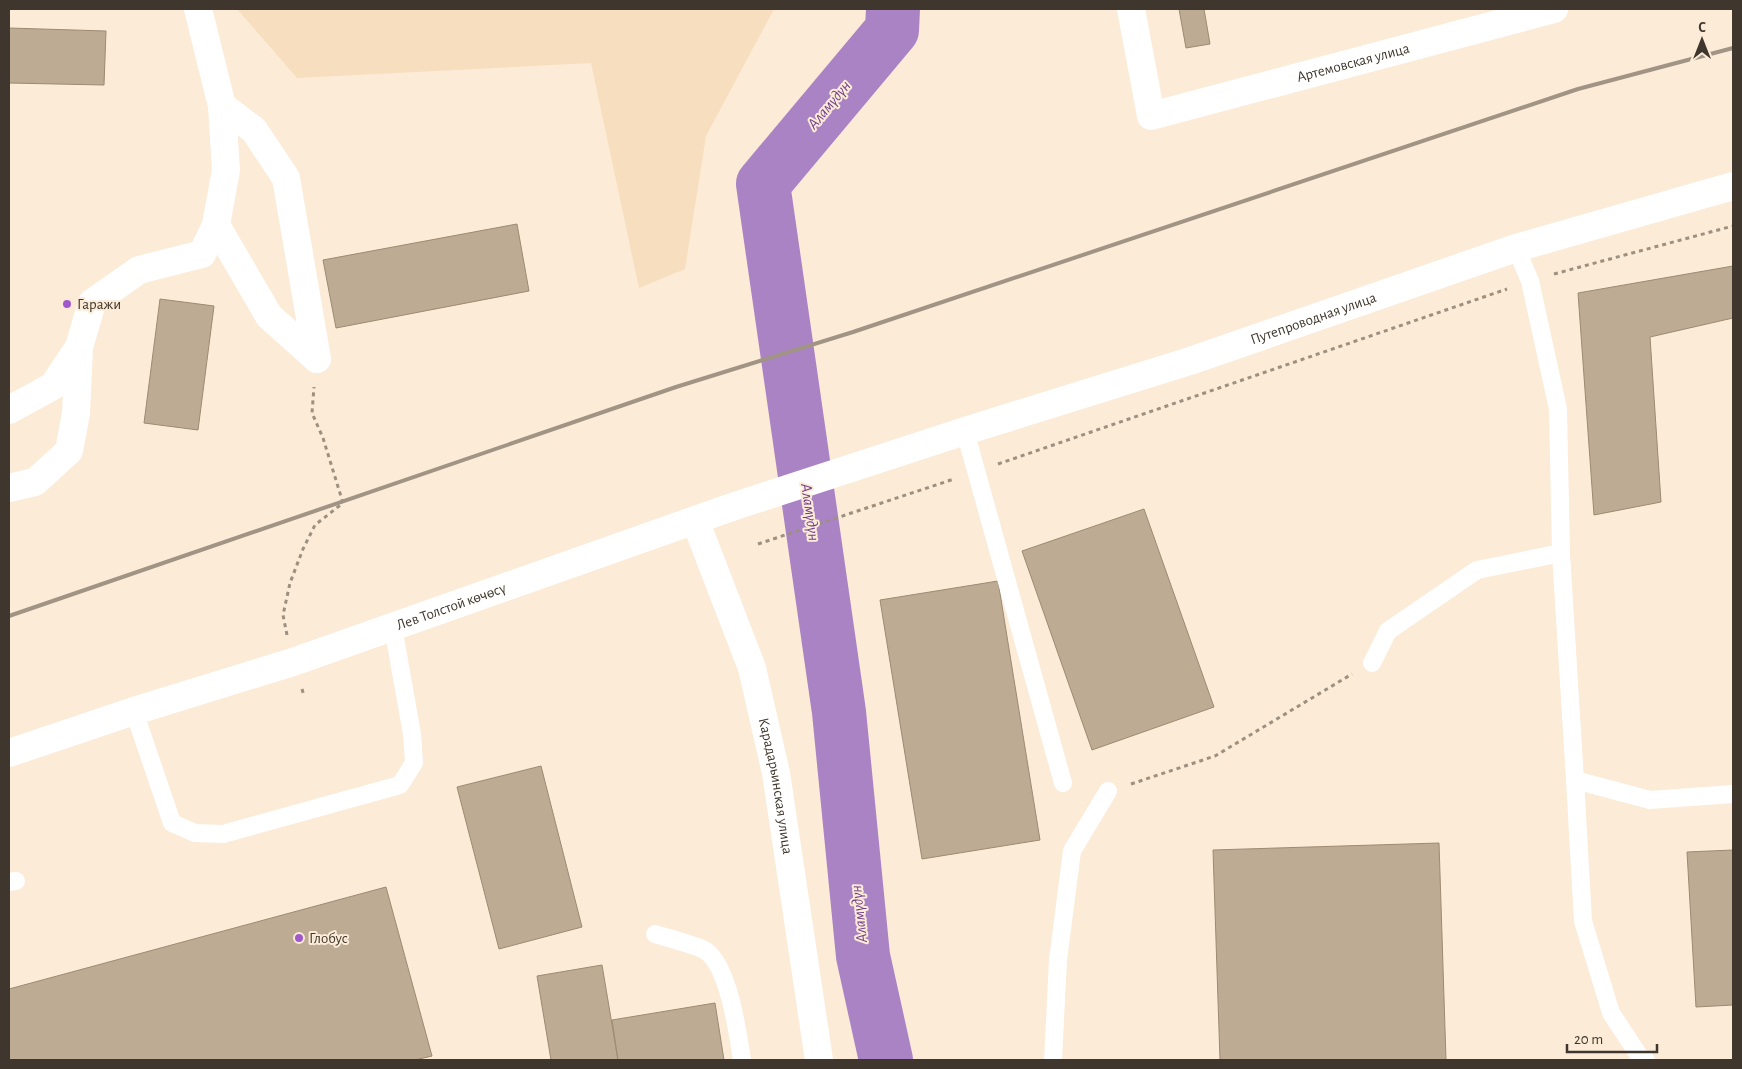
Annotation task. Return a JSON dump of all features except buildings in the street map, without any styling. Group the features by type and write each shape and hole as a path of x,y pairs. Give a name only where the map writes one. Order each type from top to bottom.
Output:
{"street":[{"path":"9,488 35,482 69,451 76,413 79,347 92,303 139,270 202,254 216,225 226,170 222,106 198,9"},
{"name":"Артемовская улица","path":"1131,9 1150,116 1554,9"},
{"path":"222,106 254,130 286,178 317,359"},
{"name":"Путепроводная улица","path":"894,455 1190,361 1516,248 1733,186"},
{"path":"216,225 269,316 317,359"},
{"path":"9,410 53,386 79,347"},
{"name":"Лев Толстой көчөсү","path":"9,753 134,711 293,662 732,507 894,455"},
{"name":"Карадарьинская улица","path":"695,520 752,668 776,773 819,1060"}],"lane":[{"path":"1516,248 1530,281 1558,408 1561,553 1583,921 1611,1013 1640,1057 1646,1060"},
{"path":"965,431 1063,783"},
{"path":"1372,663 1388,631 1477,570 1561,553"},
{"path":"134,711 172,823 195,833 223,834 400,785 414,763 412,734 393,627"},
{"path":"1575,780 1650,800 1733,794"},
{"path":"1053,1060 1058,960 1072,851 1108,792"},
{"path":"655,934 707,952 720,971 733,1007 742,1060"}],"path":[{"path":"758,544 866,509 1530,281 1733,226"},
{"path":"283,615 290,583 302,549 315,525 343,503 312,413 317,359"},
{"path":"1108,792 1215,756 1372,663"}],"shaded area":[{"path":"237,9 774,9 706,136 685,269 639,288 591,63 297,78"}],"waterway":[{"name":"Аламүдүн","path":"886,1060 863,956 839,712 763,184 892,30 893,9"}],"railway":[{"path":"9,616 676,387 853,332 1578,89 1733,48"}],"place":[{"name":"Гаражи","path":"67,304"},
{"name":"Глобус","path":"299,938"}]}
